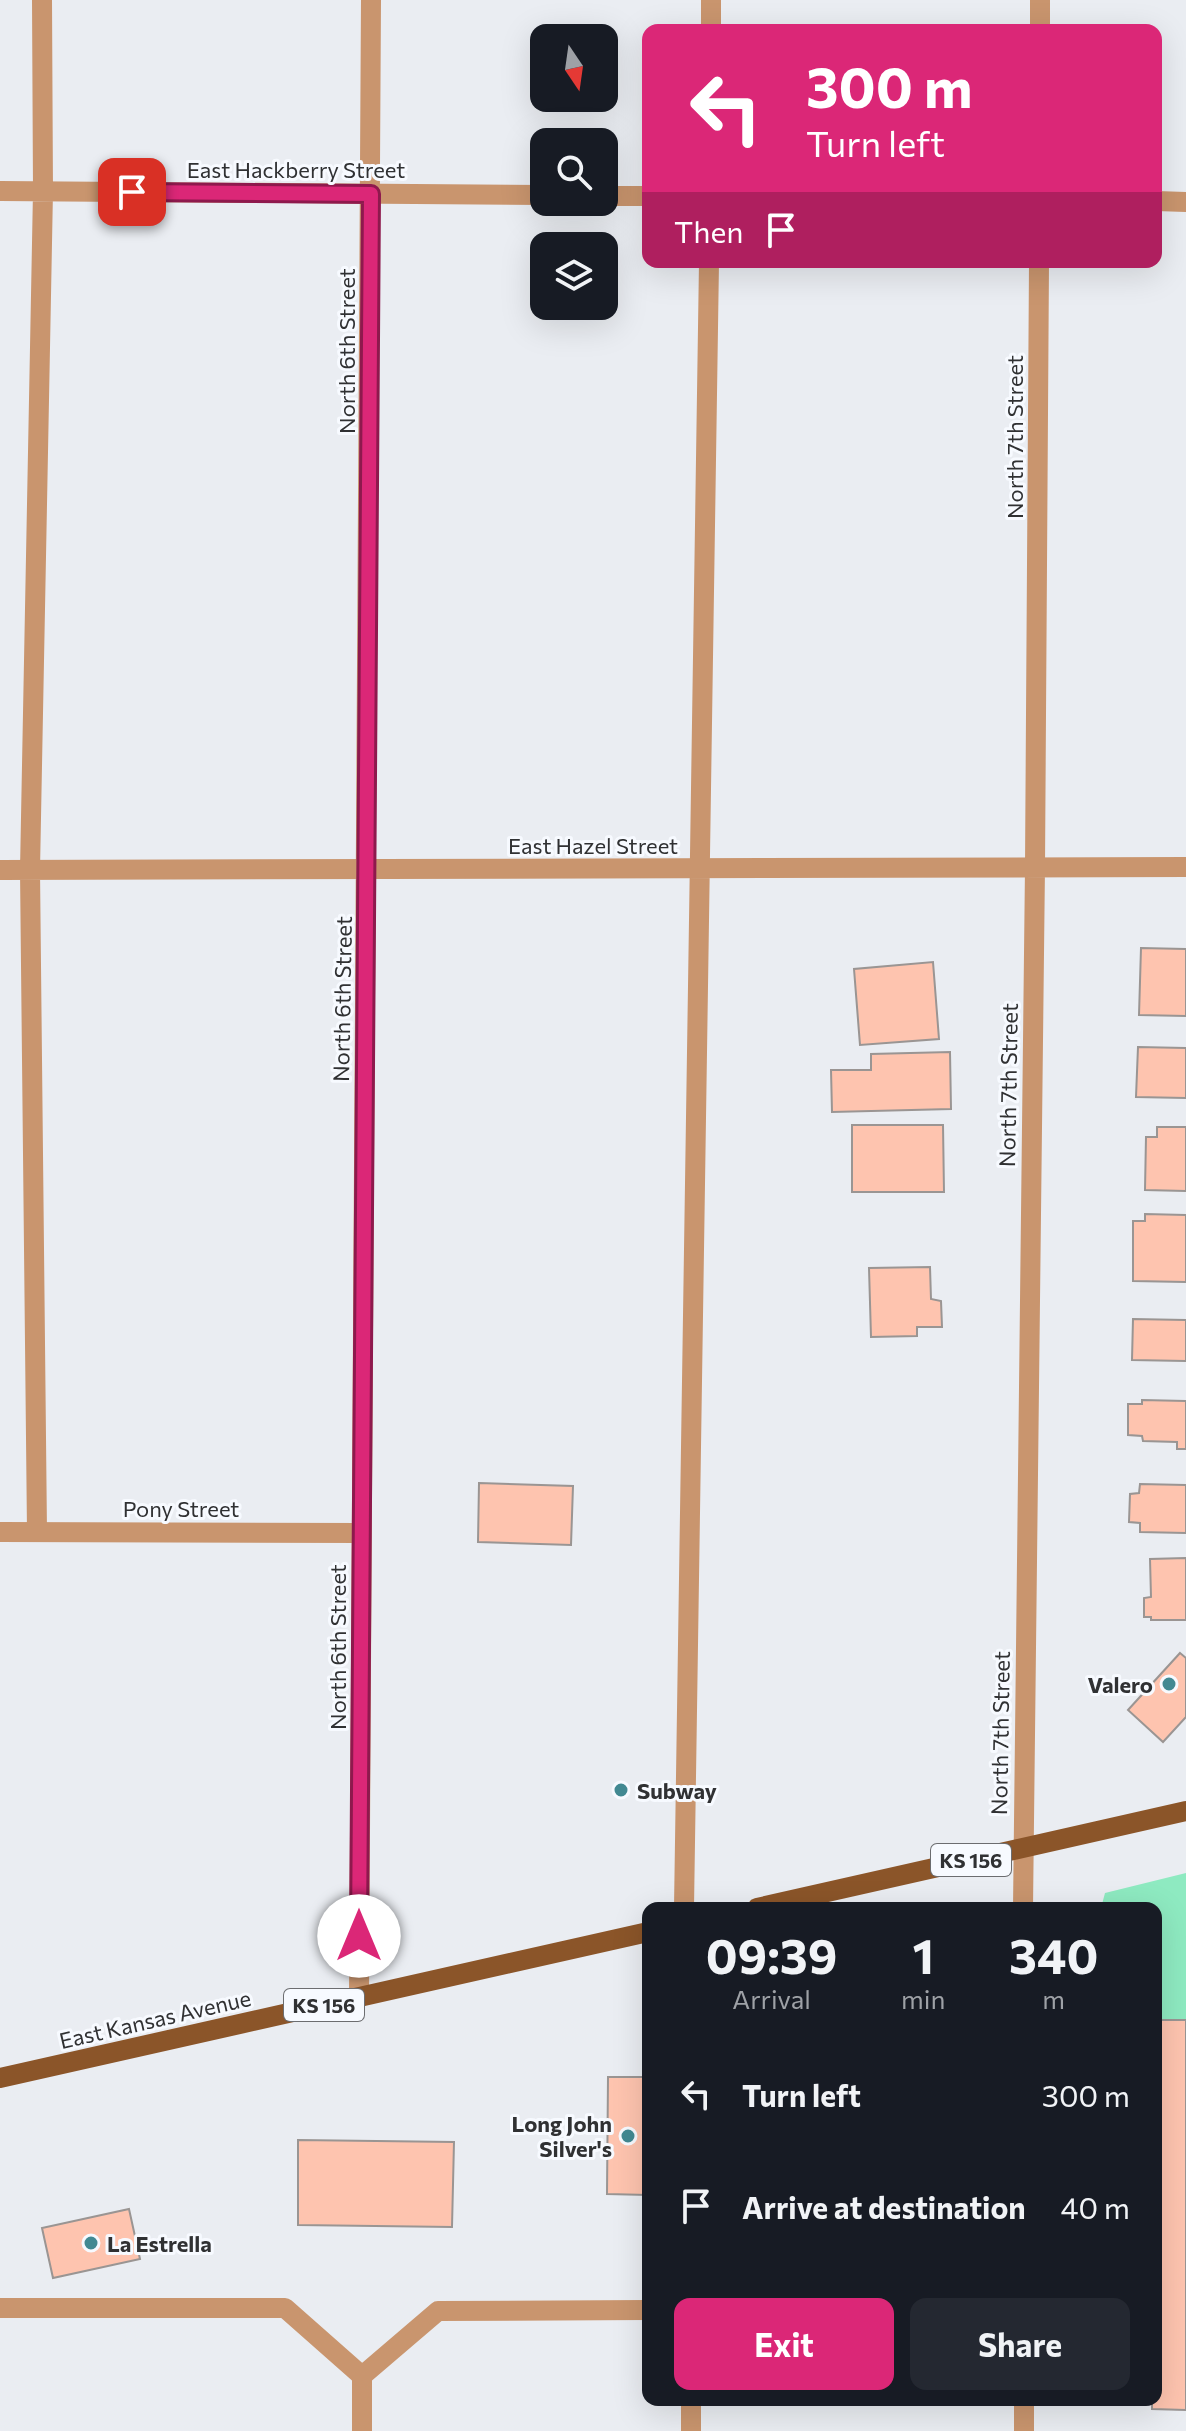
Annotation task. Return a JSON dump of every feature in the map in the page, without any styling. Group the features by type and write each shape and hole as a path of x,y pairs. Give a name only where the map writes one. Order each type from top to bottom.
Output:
{"main road":[{"name":"KS 156","path":"784,1902 1186,1811"},
{"name":"East Kansas Avenue","path":"0,2078 642,1933"}],"street":[{"path":"37,1532 30,870 43,191 42,0"},
{"name":"North 6th Street","path":"359,1998 371,0"},
{"path":"711,0 711,24"},
{"path":"1040,0 1040,24"},
{"name":"East Hackberry Street","path":"0,191 530,195"},
{"path":"618,196 642,196"},
{"path":"1162,201 1186,202"},
{"path":"684,1902 709,268"},
{"name":"North 7th Street","path":"1023,1902 1039,268"},
{"name":"East Hazel Street","path":"0,870 1186,867"},
{"name":"Pony Street","path":"0,1532 361,1533"},
{"path":"0,2308 285,2308 362,2376 362,2431"},
{"path":"362,2376 438,2311 642,2310"},
{"path":"691,2406 691,2431"},
{"path":"1024,2406 1024,2431"}],"green space":[{"path":"1186,1873 1186,2020 1162,2020 1162,1902 1103,1902 1105,1893"}],"building":[{"path":"1141,948 1186,949 1186,1016 1139,1015"},
{"path":"933,962 939,1039 860,1045 854,969"},
{"path":"1138,1047 1186,1048 1186,1098 1136,1097"},
{"path":"950,1052 951,1109 832,1112 831,1070 871,1070 871,1054"},
{"path":"852,1125 943,1125 944,1192 852,1192"},
{"path":"1157,1127 1186,1127 1186,1191 1145,1190 1146,1137 1157,1137"},
{"path":"1145,1214 1186,1215 1186,1282 1133,1281 1133,1221 1145,1221"},
{"path":"930,1267 931,1299 941,1301 942,1327 917,1327 917,1336 871,1337 869,1268"},
{"path":"1133,1319 1186,1320 1186,1361 1132,1360"},
{"path":"1142,1400 1186,1401 1186,1449 1177,1449 1177,1442 1143,1441 1142,1436 1128,1435 1128,1404 1142,1404"},
{"path":"479,1483 573,1486 571,1545 478,1542"},
{"path":"1140,1484 1186,1485 1186,1533 1140,1532 1140,1523 1129,1522 1130,1494 1139,1493"},
{"path":"1186,1558 1186,1620 1151,1620 1151,1617 1144,1617 1144,1598 1151,1597 1150,1559"},
{"name":"Valero","path":"1180,1653 1186,1658 1186,1717 1163,1742 1128,1710"},
{"path":"1162,2020 1186,2020 1186,2410 1152,2409 1152,2406 1162,2406"},
{"name":"Long John Silver's","path":"608,2077 642,2077 642,2195 607,2194"},
{"path":"298,2140 454,2142 452,2227 298,2225"},
{"name":"La Estrella","path":"129,2209 140,2259 53,2278 42,2228"}],"place":[{"name":"Valero","path":"1169,1684"},
{"name":"Subway","path":"621,1790"},
{"name":"Long John Silver's","path":"628,2136"},
{"name":"La Estrella","path":"91,2243"}],"route":[{"path":"132,192 371,194 359,1936"}]}
